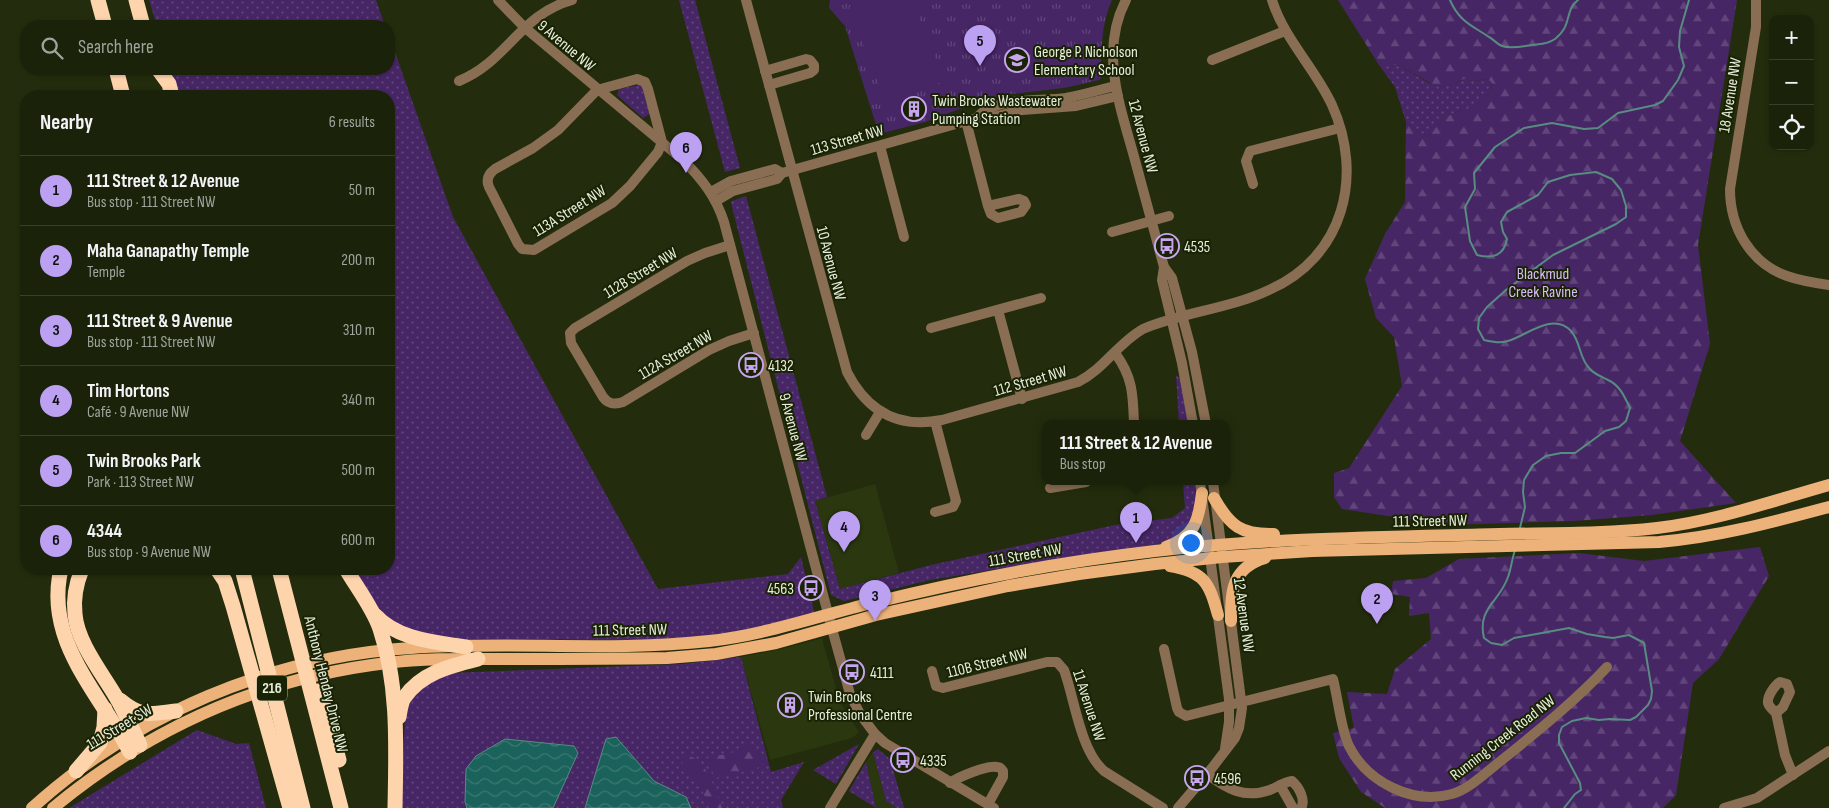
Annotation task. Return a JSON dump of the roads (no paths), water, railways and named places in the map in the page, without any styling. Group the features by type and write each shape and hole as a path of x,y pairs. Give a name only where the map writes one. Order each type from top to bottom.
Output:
{"highway":[{"path":"98,0 103,20"},
{"path":"136,0 141,20"},
{"path":"112,75 115,90"},
{"path":"118,75 121,90"},
{"path":"156,75 159,90"},
{"path":"162,75 169,84 170,90"},
{"path":"60,575 57,605 67,646 105,709 132,743"},
{"path":"80,575 75,589 75,616 89,652 116,698 132,743"},
{"path":"221,575 225,581 233,606 290,808"},
{"name":"216","path":"244,575 303,808"},
{"name":"Anthony Henday Drive NW","path":"281,575 341,808"},
{"path":"350,575 380,628 387,656 396,725 395,808"},
{"path":"370,608 381,621 410,636 466,646"},
{"path":"296,636 327,713 351,808"},
{"path":"396,725 403,699 421,680 440,670 478,659"},
{"path":"116,698 133,711 145,714 176,711"},
{"path":"76,772 100,743 105,709"}],"main road":[{"name":"111 Street NW","path":"1216,551 1281,553 1461,548 1579,538 1686,523 1829,486"},
{"path":"1153,558 1187,535 1197,520 1201,487"},
{"path":"1214,498 1224,515 1235,526 1244,531 1265,534 1310,534 1336,538"},
{"name":"111 Street NW","path":"387,656 427,660 667,658 691,656 776,643 875,602 984,578 1078,562 1153,558 1336,538 1462,535 1659,542 1708,537 1755,527 1829,507"},
{"path":"1231,621 1233,588 1239,574 1257,560 1281,553"},
{"path":"1153,558 1198,576 1211,591 1218,615"},
{"name":"111 Street NW","path":"234,700 340,664 426,647 666,645 732,638 830,621"},
{"name":"111 Street NW","path":"232,686 305,663 340,664"},
{"name":"111 Street SW","path":"53,808 132,743 176,711 232,686"},
{"name":"111 Street SW","path":"32,808 76,772 132,743 234,700"}],"street":[{"name":"9 Avenue NW","path":"498,0 524,27 692,169 714,196 730,245 850,694 860,714 875,734 885,743 991,806"},
{"path":"459,81 472,76 490,64 524,27 552,7 572,0"},
{"name":"10 Avenue NW","path":"746,0 769,85 787,171 844,364 855,388 869,404 880,412"},
{"name":"12 Avenue NW","path":"1126,0 1117,24 1114,43 1113,66 1116,91 1164,267 1172,278 1183,317 1205,420"},
{"name":"112 Street NW","path":"880,412 910,421 935,422 1078,382 1096,371 1138,332 1270,290 1296,275 1319,252 1332,233 1339,217 1347,188 1346,156 1340,128 1326,93 1285,31 1272,0"},
{"name":"18 Avenue NW","path":"1756,0 1756,27 1730,194 1732,213 1746,245 1760,261 1788,277 1829,285"},
{"path":"1212,60 1285,31"},
{"path":"765,71 806,59 810,60 814,65 814,70 810,73 769,85"},
{"name":"9 Avenue NW","path":"597,90 637,79 645,82 662,142"},
{"name":"113A Street NW","path":"597,90 558,130 533,148 495,169 488,177 489,187 518,244 526,251 534,250 612,203 630,186 658,152 662,142"},
{"name":"113 Street NW","path":"714,196 731,181 775,169 787,171 977,118 985,119 1022,110 1076,106 1116,91"},
{"path":"966,122 988,206"},
{"path":"1253,184 1246,160 1250,151 1340,128"},
{"path":"880,146 904,236"},
{"path":"1112,232 1169,216"},
{"name":"112B Street NW","path":"612,404 603,397 572,346 570,333 575,328 687,261 730,245"},
{"name":"12 Avenue NW","path":"1164,267 1162,280 1183,370 1191,420"},
{"path":"931,328 1041,298"},
{"path":"998,310 1022,399"},
{"name":"112A Street NW","path":"612,404 623,402 716,347 754,334"},
{"path":"1115,353 1126,368 1130,378 1134,420"},
{"path":"866,435 880,412"},
{"path":"935,422 956,501 953,506 935,512"},
{"path":"1050,488 1068,485"},
{"name":"12 Avenue NW","path":"1213,485 1218,615 1235,705"},
{"name":"12 Avenue NW","path":"1178,808 1225,749 1235,705 1231,621 1201,487"},
{"path":"1164,648 1177,708 1184,716 1235,705"},
{"name":"110B Street NW","path":"932,671 936,686 943,688 1047,662 1054,661 1060,664"},
{"name":"11 Avenue NW","path":"1060,664 1065,673 1086,744 1096,763 1104,771 1163,808"},
{"name":"Running Creek Road NW","path":"1235,705 1333,679 1347,741 1362,765 1383,782 1403,792 1436,796 1452,794 1472,783 1556,716 1607,666"},
{"path":"1776,713 1785,755 1793,774"},
{"path":"830,808 875,734"},
{"path":"1724,808 1757,798 1829,751"},
{"path":"950,783 958,777 970,773 995,766 999,767 1003,771 1003,777 991,806"},
{"path":"1207,774 1226,788 1245,793 1262,792 1290,781 1294,783 1303,799 1301,808"},
{"path":"1280,785 1293,808"}],"water":[{"path":"616,737 654,781 686,797 691,808 585,808 606,739"},
{"path":"505,739 574,746 578,753 553,808 467,808 465,802 466,769 476,756"}],"waterway":[{"path":"1450,0 1457,13 1466,22 1506,47 1544,44 1555,39 1564,29 1571,9 1578,0"},
{"path":"1520,528 1525,507 1524,480 1533,465 1546,456 1575,453 1605,431 1619,427 1626,421 1630,408 1617,386 1594,373 1586,365 1577,340 1571,331 1564,326 1549,324 1508,341 1498,342 1484,340 1478,329 1479,318 1487,307 1506,290 1553,255 1616,224 1626,217 1626,206 1621,190 1612,179 1596,172 1570,175 1548,182 1538,195 1507,212 1501,222 1507,239 1500,253 1488,257 1477,255 1470,241 1465,207 1475,189 1474,173 1495,147 1524,128 1552,123 1584,129 1598,128 1618,113 1655,105 1663,101 1678,80 1684,66 1679,47 1680,31 1689,0"},
{"path":"1515,550 1504,586 1486,612 1483,628 1484,638 1491,643 1502,645 1514,638 1569,628 1587,634 1613,638 1629,635 1644,643 1652,691 1648,705 1636,717 1630,720 1586,718 1572,721 1562,727 1559,743 1580,783 1581,790 1575,794 1564,808"}],"place":[{"name":"George P. Nicholson Elementary School","path":"1017,60"},
{"name":"Twin Brooks Park","path":"980,66"},
{"name":"Twin Brooks Wastewater Pumping Station","path":"914,109"},
{"name":"4344","path":"686,173"},
{"name":"4535","path":"1167,246"},
{"name":"4132","path":"751,365"},
{"name":"111 Street & 12 Avenue","path":"1136,543"},
{"name":"Tim Hortons","path":"844,552"},
{"name":"4563","path":"811,588"},
{"name":"111 Street & 9 Avenue","path":"875,621"},
{"name":"Maha Ganapathy Temple","path":"1377,624"},
{"name":"4111","path":"852,672"},
{"name":"Twin Brooks Professional Centre","path":"790,705"},
{"name":"4335","path":"903,760"},
{"name":"4596","path":"1197,778"}],"park label":[{"name":"Blackmud Creek Ravine","path":"1543,282"}]}
